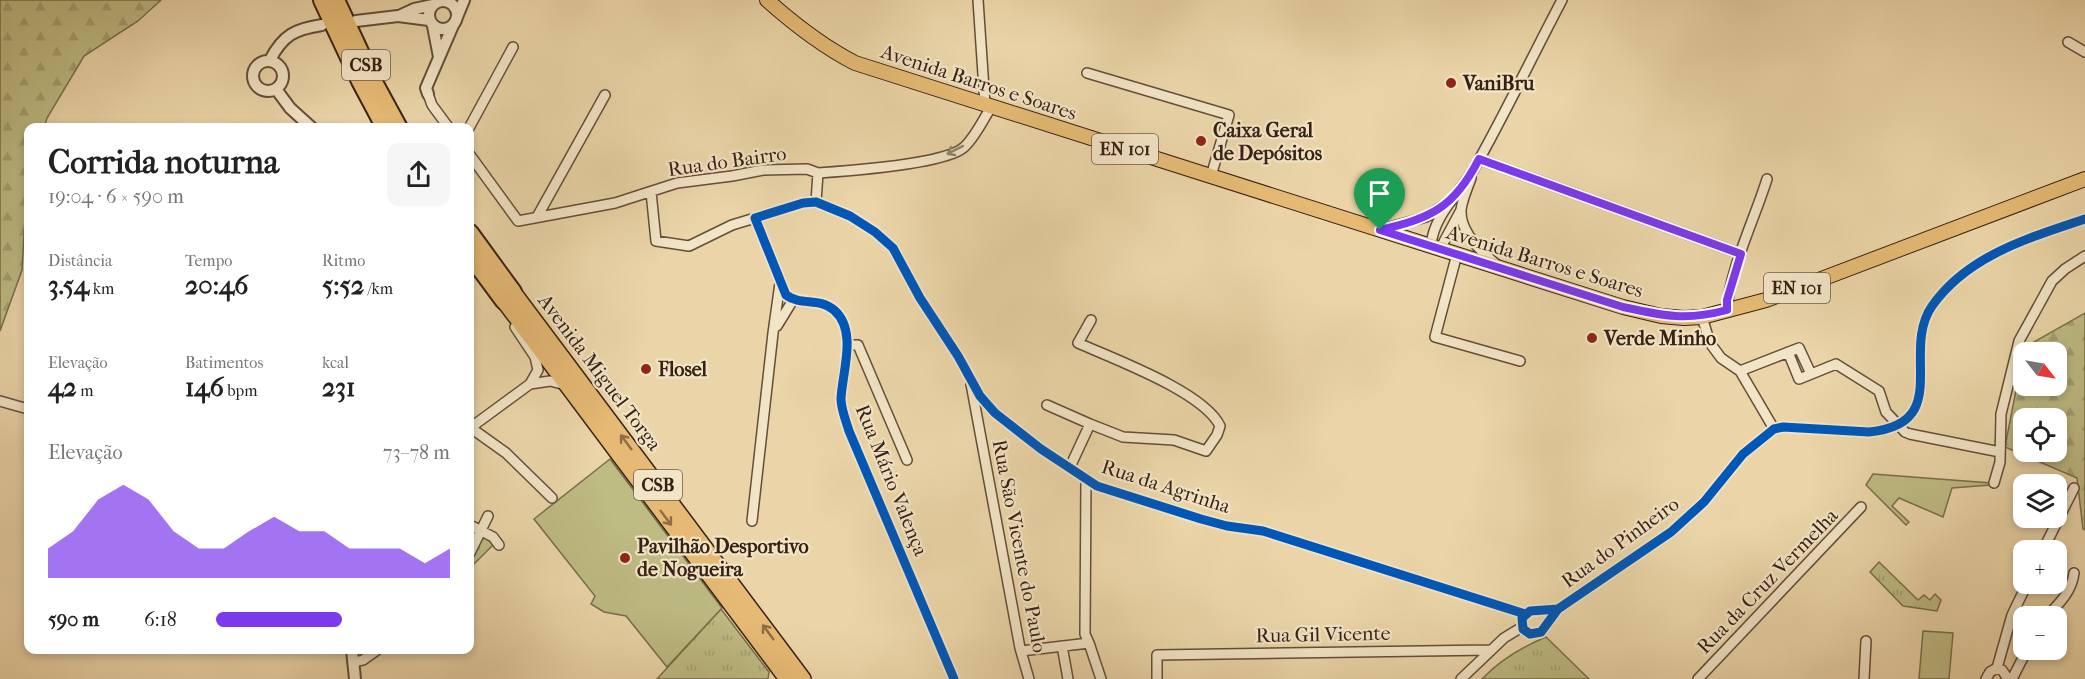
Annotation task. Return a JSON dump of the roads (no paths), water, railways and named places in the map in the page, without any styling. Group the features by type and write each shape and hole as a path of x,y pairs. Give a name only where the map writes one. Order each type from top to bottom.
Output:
{"highway":[{"name":"CSB","path":"322,0 382,123"},
{"name":"CSB","path":"336,0 375,84 396,123"},
{"name":"CSB","path":"474,240 509,300"},
{"name":"CSB","path":"474,260 509,300"},
{"name":"Avenida Miguel Torga","path":"509,300 568,386 787,679"},
{"name":"Avenida Miguel Torga","path":"509,300 803,679"}],"main road":[{"name":"Avenida Barros e Soares","path":"767,0 798,28 827,48 855,63 1623,307 1661,316 1702,316 1766,300 2085,179"}],"street":[{"path":"445,123 432,105 426,88 464,0"},
{"path":"978,0 989,105"},
{"path":"1436,247 1461,210 1474,169 1562,0"},
{"path":"439,2 429,10 440,57"},
{"path":"356,21 398,16 439,2 451,4 457,12 455,20 444,29 431,23 398,16"},
{"path":"270,60 277,45 289,34 322,25"},
{"path":"2068,42 2085,52"},
{"path":"472,123 513,47"},
{"path":"270,60 278,64 283,72 282,82 276,89 269,91 260,89 254,81 253,71 260,63 270,60"},
{"path":"1087,73 1229,115 1211,176"},
{"path":"276,89 290,108 306,123"},
{"path":"537,217 605,95"},
{"name":"Rua do Bairro","path":"474,160 518,221 615,203 677,183 777,168 807,169 818,173 915,162 955,153 969,140 989,105"},
{"path":"1479,159 1741,254"},
{"path":"1436,247 1436,228 1453,198 1474,169"},
{"path":"816,202 818,173"},
{"path":"1727,310 1727,300 1741,254 1767,179"},
{"path":"651,192 656,241 689,246 732,225 756,221 786,294 793,300 786,307 773,333"},
{"path":"1380,230 1426,217 1440,210 1453,198"},
{"name":"Rua da Agrinha","path":"756,221 803,203 816,202 850,216 875,232 893,248 980,396 1041,449 1097,486 1227,526 1263,531 1525,614"},
{"path":"1461,210 1471,238 1500,268"},
{"path":"1702,316 1710,343 1721,358 1740,371 1774,429 1783,427 1884,431 1898,426 1915,410 1918,401 1921,333 1931,307 1943,293 1968,268 1979,261 2085,219"},
{"path":"1457,254 1435,337 1520,361"},
{"path":"1994,483 2000,452 2001,414 2019,341 2052,281 2085,256"},
{"path":"752,521 781,280"},
{"path":"474,425 530,384 538,370 538,364 514,326 509,300"},
{"name":"Rua Mário Valença","path":"793,300 817,301 833,309 844,322 847,345 841,402 849,431 954,679"},
{"path":"1047,405 1123,437 1174,440 1206,451 1217,435 1220,426 1216,418 1183,391 1078,343 1091,320"},
{"name":"Rua Mário Valença","path":"847,345 858,345 907,460"},
{"path":"1740,371 1799,348 1810,374 1836,363 1879,391 1886,412 1898,426 1910,434 2000,452"},
{"name":"Rua São Vicente do Paulo","path":"970,377 976,421 1021,651 1029,679"},
{"path":"530,384 550,381 568,386"},
{"path":"0,400 24,409"},
{"name":"Rua São Vicente do Paulo","path":"976,421 990,407"},
{"path":"1070,467 1090,424"},
{"name":"Rua do Pinheiro","path":"1545,624 1558,609 1671,532 1704,502 1743,454 1774,429"},
{"path":"474,431 506,453 552,498"},
{"path":"1086,478 1085,634 1101,679"},
{"path":"2067,500 2074,488"},
{"name":"Rua da Cruz Vermelha","path":"1698,679 1861,507"},
{"path":"474,545 488,516"},
{"path":"474,527 493,537 499,545"},
{"path":"2056,606 2072,585 2074,573"},
{"path":"1986,679 1990,672 1997,668 2012,615 2022,594"},
{"name":"Rua do Pinheiro","path":"1525,614 1536,610 1558,609"},
{"path":"1525,614 1522,618 1522,627 1526,632 1535,634 1541,632 1545,624 1543,615 1536,610"},
{"path":"1461,679 1504,638 1522,627"},
{"path":"1864,679 1866,641"},
{"path":"1021,651 1089,643"},
{"path":"1062,646 1068,679"},
{"name":"Rua Gil Vicente","path":"1157,679 1157,655 1490,650"},
{"path":"353,654 355,679"},
{"path":"355,663 371,654"},
{"path":"1997,668 2010,679 2021,660"}],"place":[{"name":"VaniBru","path":"1451,83"},
{"name":"Caixa Geral de Depósitos","path":"1201,141"},
{"name":"Verde Minho","path":"1592,338"},
{"name":"Flosel","path":"646,369"},
{"name":"Pavilhão Desportivo de Nogueira","path":"625,558"}]}
